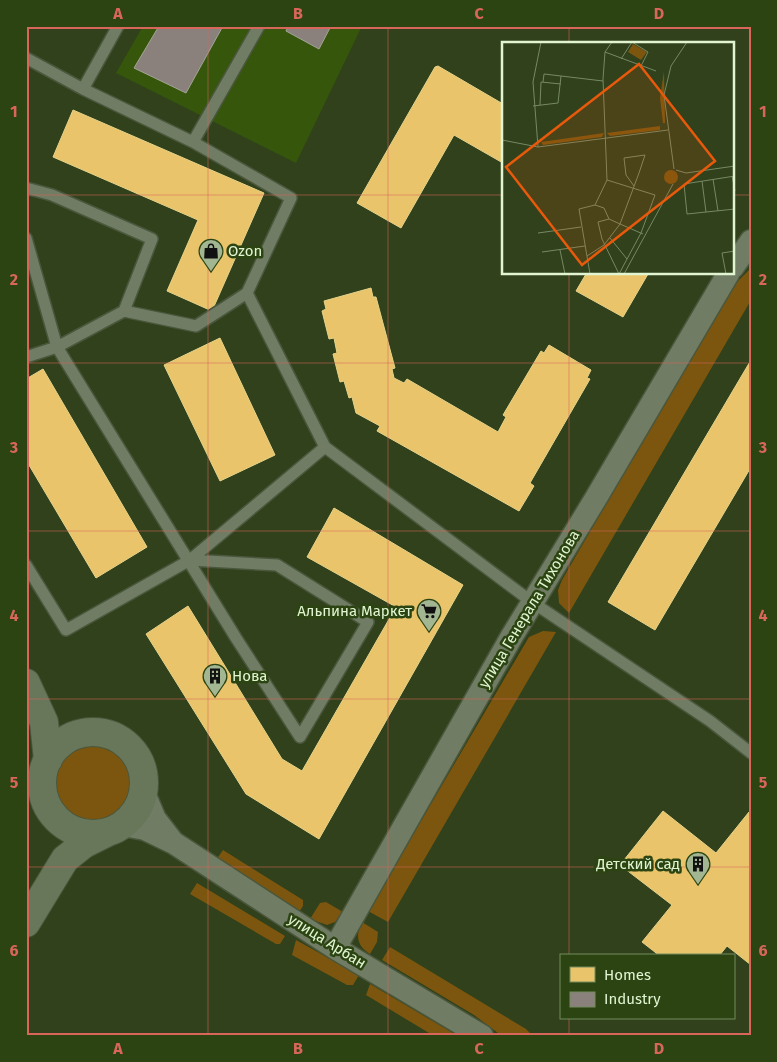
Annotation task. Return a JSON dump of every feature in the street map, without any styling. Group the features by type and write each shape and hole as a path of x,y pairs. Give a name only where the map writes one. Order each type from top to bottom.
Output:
{"main road":[{"path":"26,923 58,869 75,850 116,828 137,809 144,793 142,770 133,750 125,743 106,733 85,732 64,724 32,695"},
{"path":"32,695 47,732 48,760 43,780 43,791 46,801 58,819 71,828 87,833 116,828"},
{"path":"48,760 59,745 67,739 85,732"},
{"path":"58,819 61,845 58,869"}],"street":[{"path":"734,266 751,241"},
{"name":"улица Генерала Тихонова","path":"335,948 532,602 727,275"},
{"path":"144,793 156,819 174,843"},
{"path":"116,828 145,829 174,843"},
{"name":"улица Арбан","path":"174,843 335,948 482,1036"}],"lane":[{"path":"83,89 118,26"},
{"path":"192,142 259,26"},
{"path":"26,58 83,89 192,142 291,198 247,292 196,326 124,311 57,347 26,357"},
{"path":"26,188 52,195 152,239 124,311"},
{"path":"26,239 57,347 190,560 236,638 300,737 368,622 277,565 190,560"},
{"path":"247,292 324,447 532,602 710,721 751,753"},
{"path":"26,565 66,630 190,560 324,447"}],"shaded area":[{"path":"143,26 362,26 296,163 116,73"},
{"path":"751,268 751,300 569,613 559,603 558,590 562,580 732,287"},
{"path":"543,631 556,632 388,922 368,911 529,637"},
{"path":"94,739 111,742 125,751 134,765 137,782 134,799 125,813 111,822 94,825 77,822 63,813 54,799 51,782 54,765 63,751 77,742"},
{"path":"223,850 303,900 303,906 299,912 216,860"},
{"path":"197,883 285,936 280,944 276,944 190,894"},
{"path":"326,902 343,912 335,922 327,925 310,919 320,903"},
{"path":"362,922 378,932 377,942 370,954 362,948 358,940 358,932"},
{"path":"296,940 359,975 353,985 347,985 292,955"},
{"path":"390,947 526,1029 533,1036 502,1036 474,1015 382,960"},
{"path":"370,984 458,1036 434,1036 366,995"}],"building: Homes":[{"path":"438,66 502,103 502,162 454,135 401,228 357,203 435,67"},
{"path":"73,110 264,193 212,311 167,291 198,220 53,157"},
{"path":"585,275 647,275 623,317 576,291"},
{"path":"371,288 373,297 376,297 395,368 392,369 394,378 404,383 407,379 498,432 506,417 503,415 541,351 544,353 549,345 591,370 587,378 590,379 530,483 534,486 519,511 377,431 380,426 356,413 352,397 349,398 344,381 340,382 333,354 337,353 334,338 329,339 322,311 326,309 324,301"},
{"path":"220,338 275,455 220,481 164,365"},
{"path":"751,360 751,467 655,630 608,602"},
{"path":"43,369 147,547 96,578 26,460 26,379"},
{"name":"Нова","path":"334,508 463,585 319,839 246,794 146,634 188,606 282,759 302,771 396,607 307,557"},
{"name":"Детский сад","path":"663,811 716,853 749,812 751,814 751,965 727,946 721,954 657,954 642,942 672,905 620,865"}],"building: Industry":[{"path":"159,26 223,26 186,93 134,68"},
{"path":"288,26 331,26 319,49 286,31"}],"place":[{"name":"Ozon","path":"211,272"},
{"name":"Альпина Маркет","path":"429,632"},
{"name":"Нова","path":"215,697"},
{"name":"Детский сад","path":"698,885"}]}
